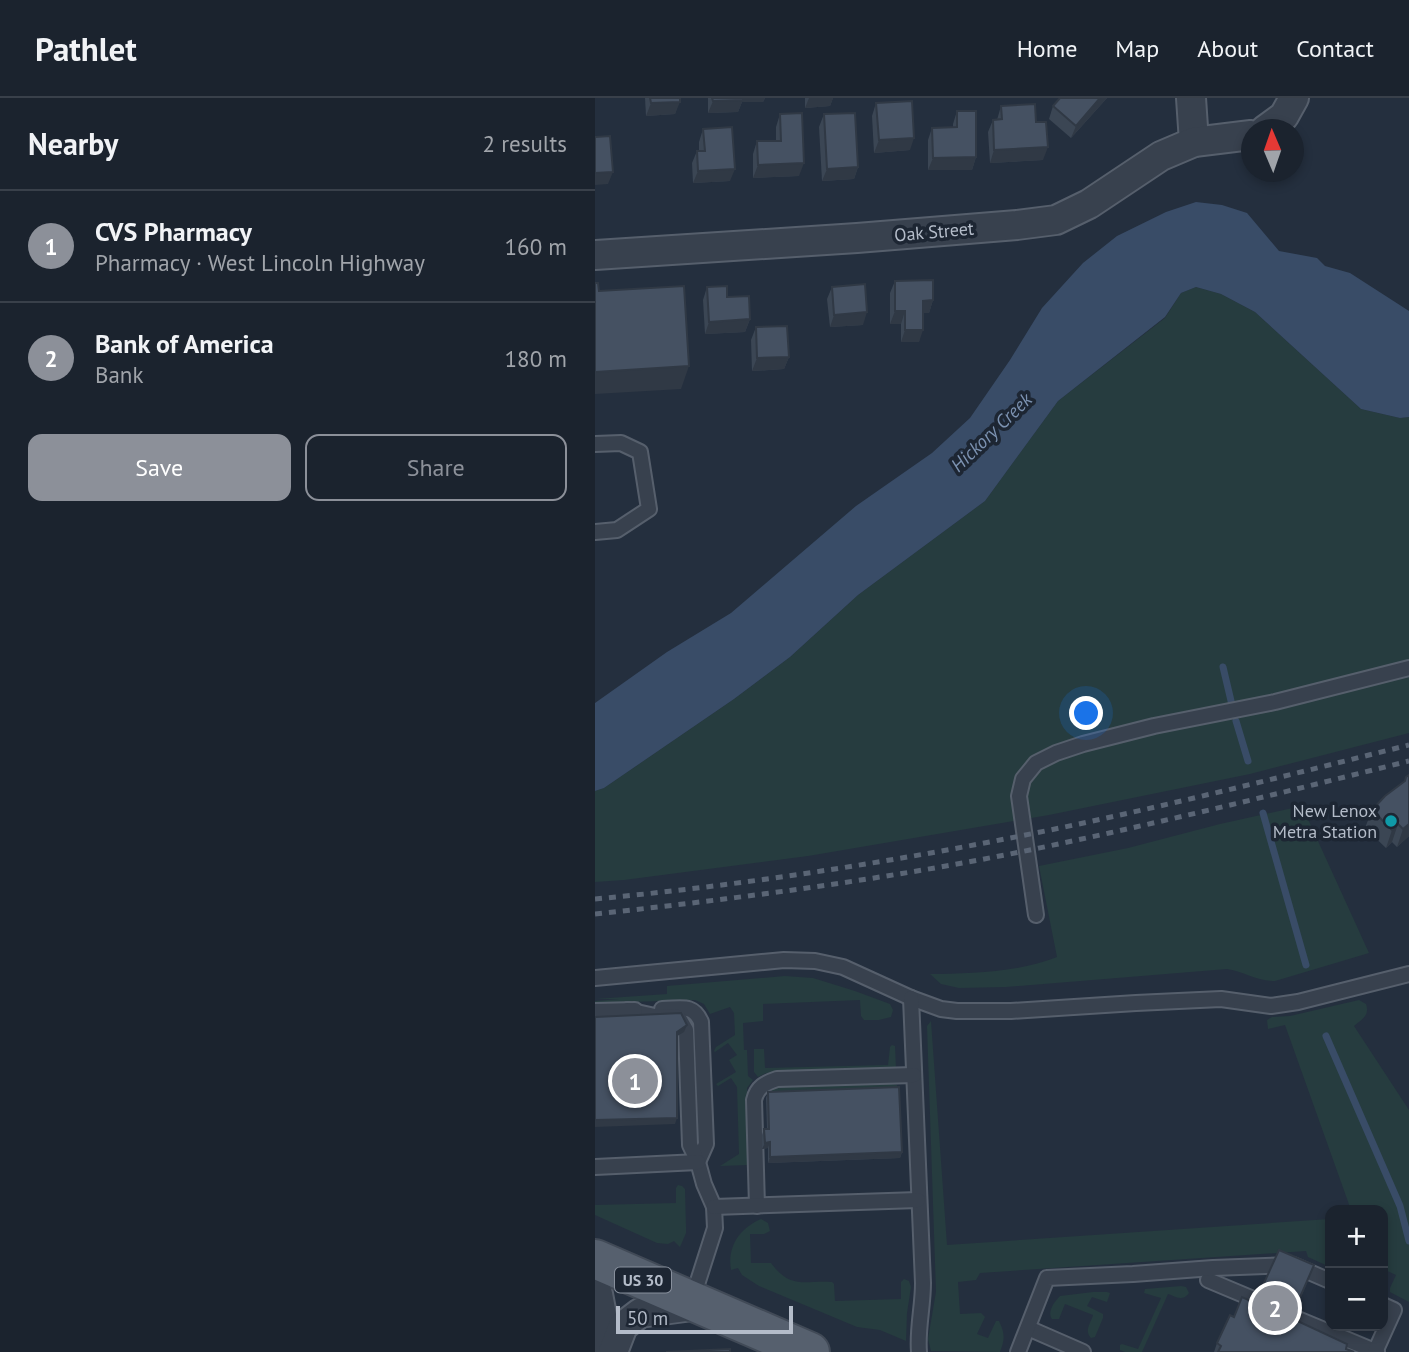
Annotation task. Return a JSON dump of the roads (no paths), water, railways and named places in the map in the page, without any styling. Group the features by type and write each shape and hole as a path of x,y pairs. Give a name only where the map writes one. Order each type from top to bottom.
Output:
{"main road":[{"name":"US 30","path":"595,1259 810,1352"}],"street":[{"path":"1191,98 1194,142"},
{"path":"1280,119 1294,98"},
{"name":"Oak Street","path":"595,255 857,238 1056,220 1089,204 1161,156 1194,142 1241,136"},
{"path":"595,1289 611,1352"},
{"path":"611,1352 623,1326 640,1313 696,1303"}],"lane":[{"path":"595,444 621,443 640,452 649,509 617,530 595,532"},
{"path":"1036,915 1019,796 1023,779 1036,763 1083,744 1154,726 1275,702 1409,668"},
{"path":"595,978 784,960 815,961 843,967 941,1009 1011,1011 1221,999 1271,1006 1299,1002 1409,974"},
{"path":"911,998 923,1295 919,1321 919,1352"},
{"path":"595,1011 689,1008 698,1015 702,1031 706,1144 698,1162 700,1174 715,1207 715,1228 696,1303"},
{"path":"757,1206 754,1100 756,1093 767,1082 777,1079 914,1075"},
{"path":"595,1167 698,1162"},
{"path":"715,1207 918,1200"},
{"path":"1018,1352 1047,1278 1293,1265 1325,1279"},
{"path":"1208,1280 1258,1301"},
{"path":"1388,1307 1394,1310 1388,1324"},
{"path":"1293,1317 1376,1352 1385,1331"},
{"path":"1028,1328 1083,1352"}],"water":[{"name":"Hickory Creek","path":"1196,202 1222,205 1247,213 1279,251 1317,258 1325,266 1350,273 1409,311 1409,417 1400,418 1361,409 1255,312 1221,294 1196,287 1181,293 1165,317 1058,401 985,501 858,595 790,657 734,699 604,788 595,791 595,703 667,652 731,613 856,506 932,453 970,418 1042,308 1083,263 1117,236 1166,212"}],"waterway":[{"path":"1223,667 1232,705"},
{"path":"1236,721 1248,761"},
{"path":"1263,813 1306,965"},
{"path":"1326,1036 1400,1206 1409,1241"}],"railway":[{"path":"595,899 751,881 959,848 1160,806 1409,745"},
{"path":"595,914 803,888 959,864 1060,844 1409,761"}],"place":[{"name":"New Lenox Metra Station","path":"1391,821"},
{"name":"CVS Pharmacy","path":"635,1081"},
{"name":"Bank of America","path":"1275,1308"}]}
